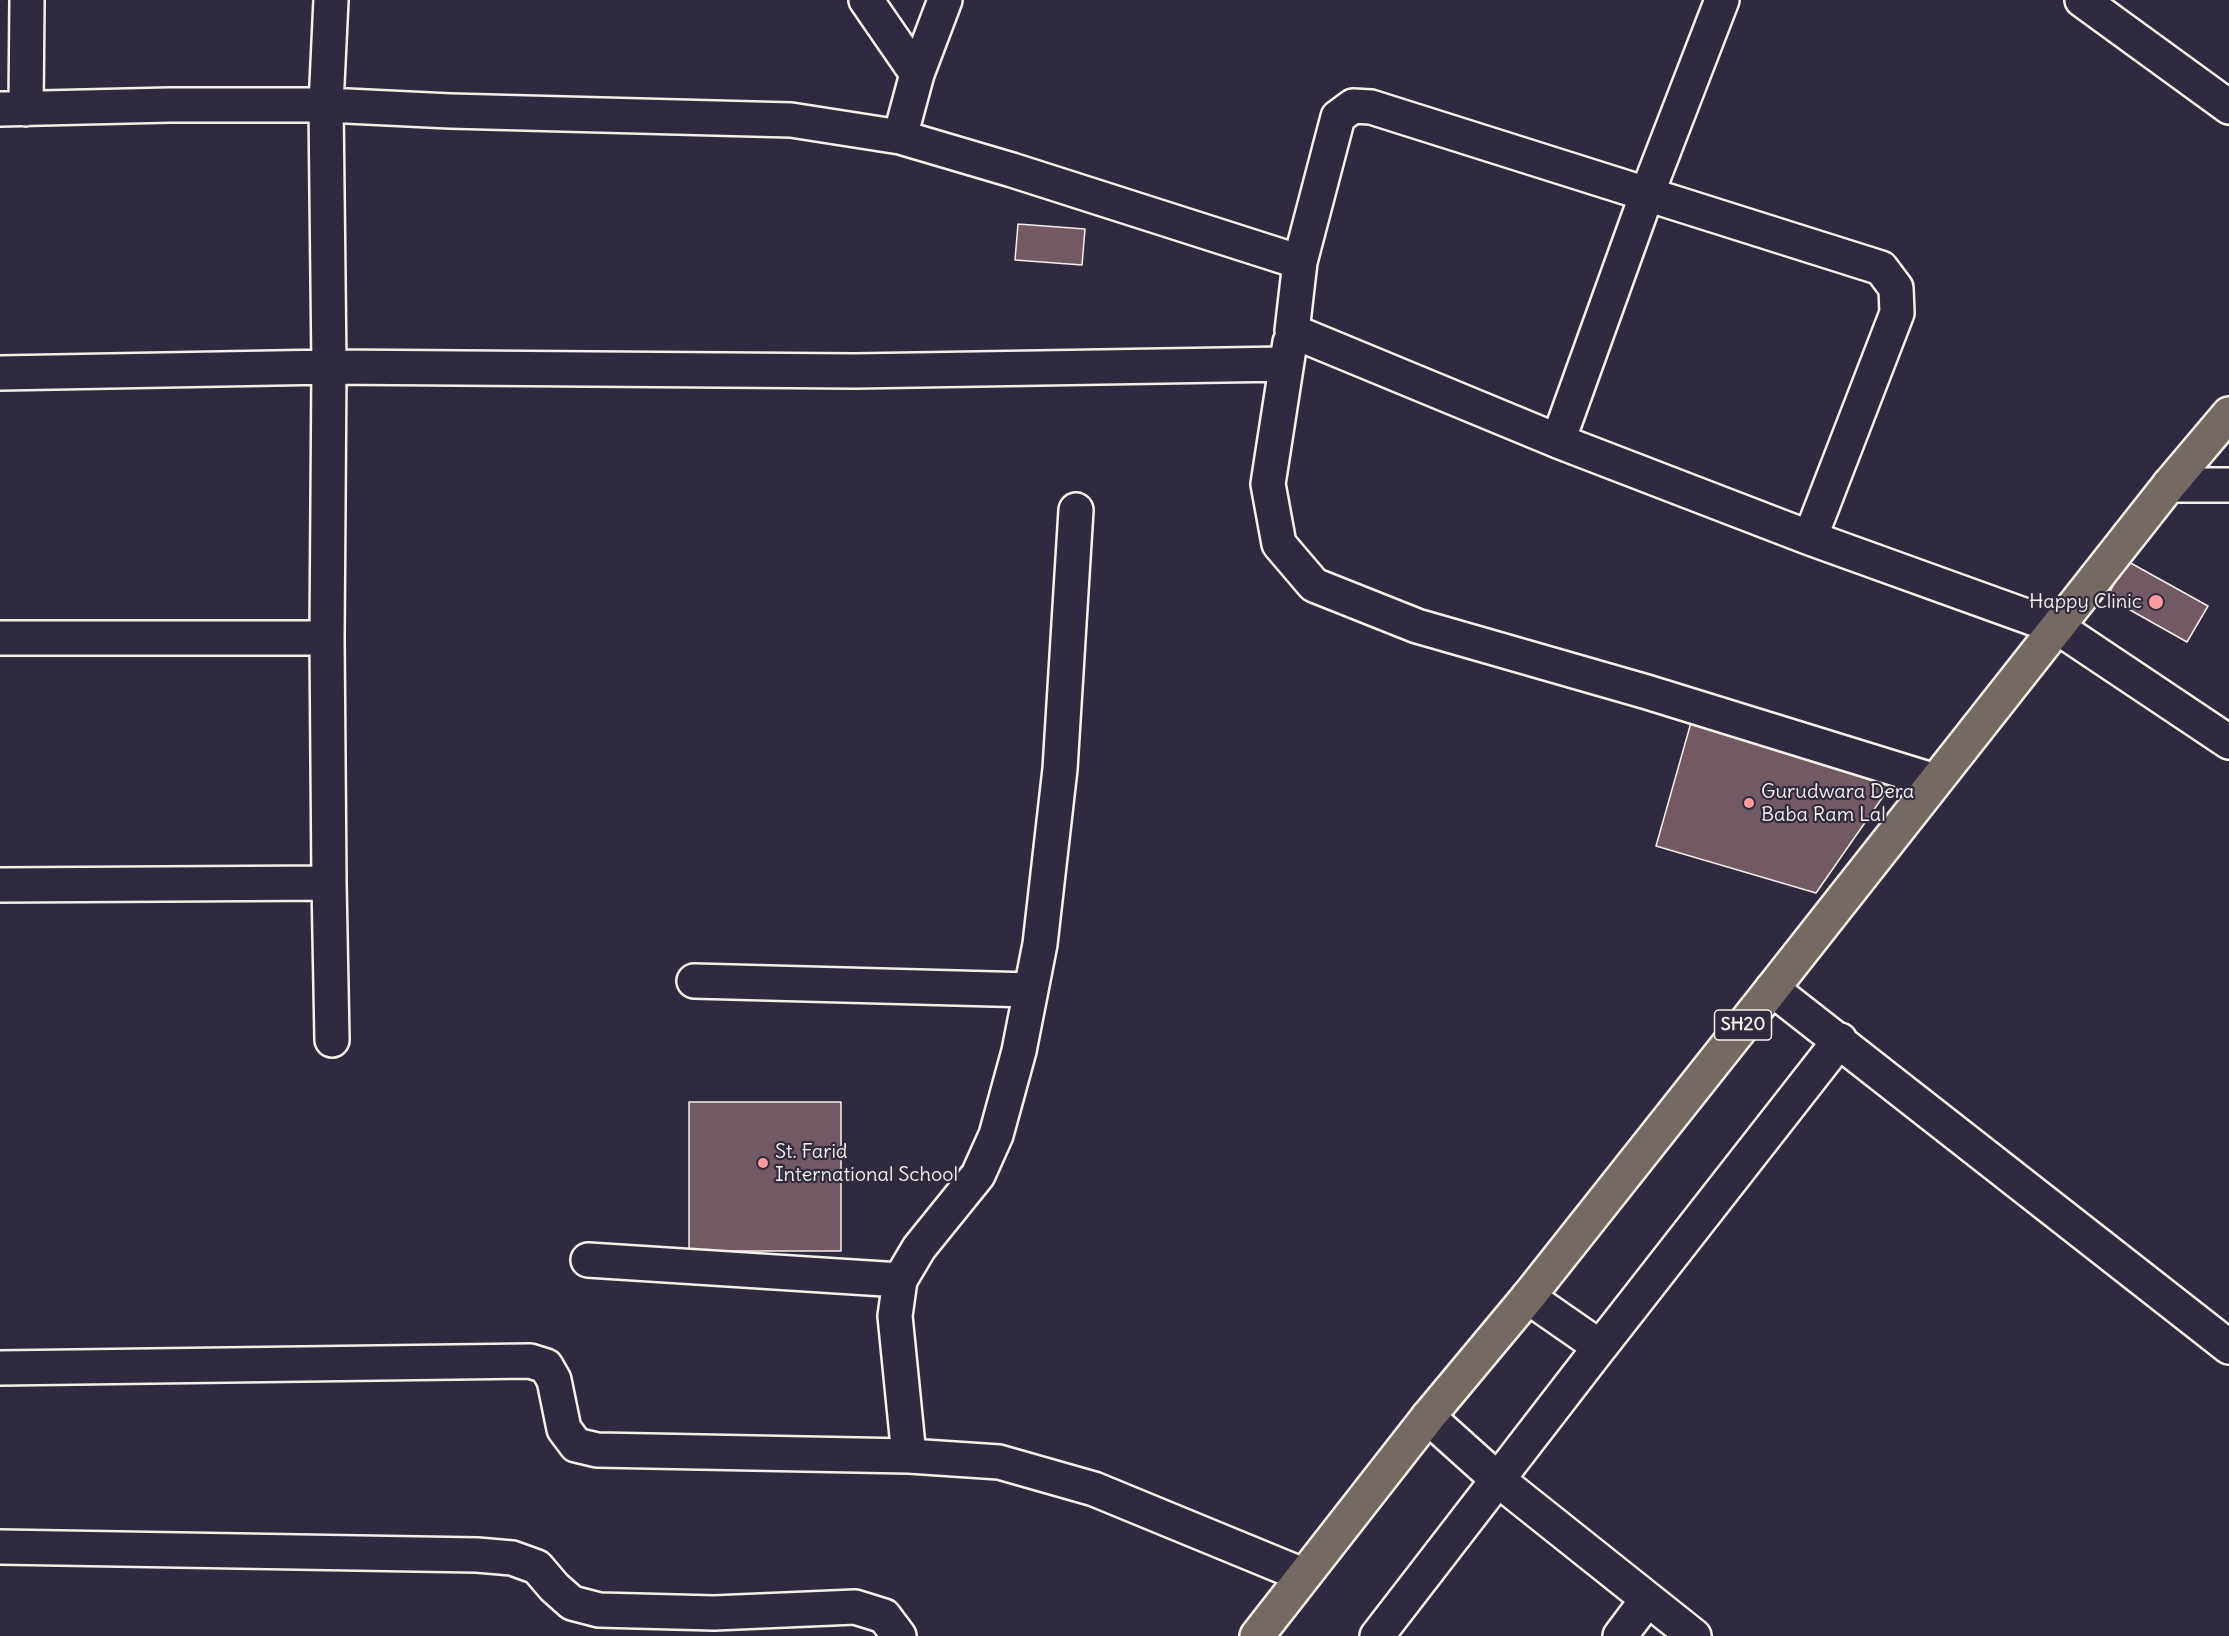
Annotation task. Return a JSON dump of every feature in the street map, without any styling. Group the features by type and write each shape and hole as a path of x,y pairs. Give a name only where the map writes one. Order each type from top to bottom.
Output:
{"main road":[{"name":"SH20","path":"1257,1636 1428,1417 1528,1297 2169,485 2229,414"}],"street":[{"path":"27,0 13,109 170,105 326,105 450,111 791,120 900,137 1300,261"},
{"path":"331,0 326,105 329,367 327,638 332,1040"},
{"path":"866,0 917,74"},
{"path":"900,137 917,74 945,0"},
{"path":"1558,441 1647,194 1722,0"},
{"path":"2082,0 2229,107"},
{"path":"1810,538 1897,313 1896,288 1881,268 1371,107 1353,106 1338,117 1300,261 1292,332 1285,364 1268,484 1279,544 1314,585 1417,626 1647,692 1935,782"},
{"path":"1292,332 1558,441 1810,538 2057,627 2229,742"},
{"path":"0,373 329,367 855,371 1285,364"},
{"path":"2169,485 2229,485"},
{"path":"909,1455 895,1316 900,1280 919,1248 978,1175 996,1135 1019,1051 1032,990 1040,944 1060,769 1076,510"},
{"path":"0,638 327,638"},
{"path":"0,885 329,883"},
{"path":"694,981 1032,990"},
{"path":"1772,988 2229,1347"},
{"path":"1377,1636 1840,1040"},
{"path":"588,1260 900,1280"},
{"path":"1528,1297 1600,1347"},
{"path":"0,1368 530,1361 546,1366 554,1380 564,1429 576,1445 597,1450 909,1455 999,1462 1094,1489 1303,1575"},
{"path":"1428,1417 1497,1479 1694,1636"},
{"path":"0,1547 465,1555 512,1558 537,1568 572,1603 599,1610 714,1613 855,1607 884,1616 899,1636"},
{"path":"1620,1636 1647,1600"}],"building":[{"path":"1018,224 1085,229 1082,265 1015,260"},
{"path":"2127,561 2208,606 2187,642 2107,597"},
{"path":"1692,719 1896,778 1816,893 1656,846"},
{"path":"689,1102 841,1102 841,1251 689,1251"}],"place":[{"name":"Happy Clinic","path":"2156,602"},
{"name":"Gurudwara Dera Baba Ram Lal","path":"1749,803"},
{"name":"St. Farid International School","path":"763,1163"}]}
